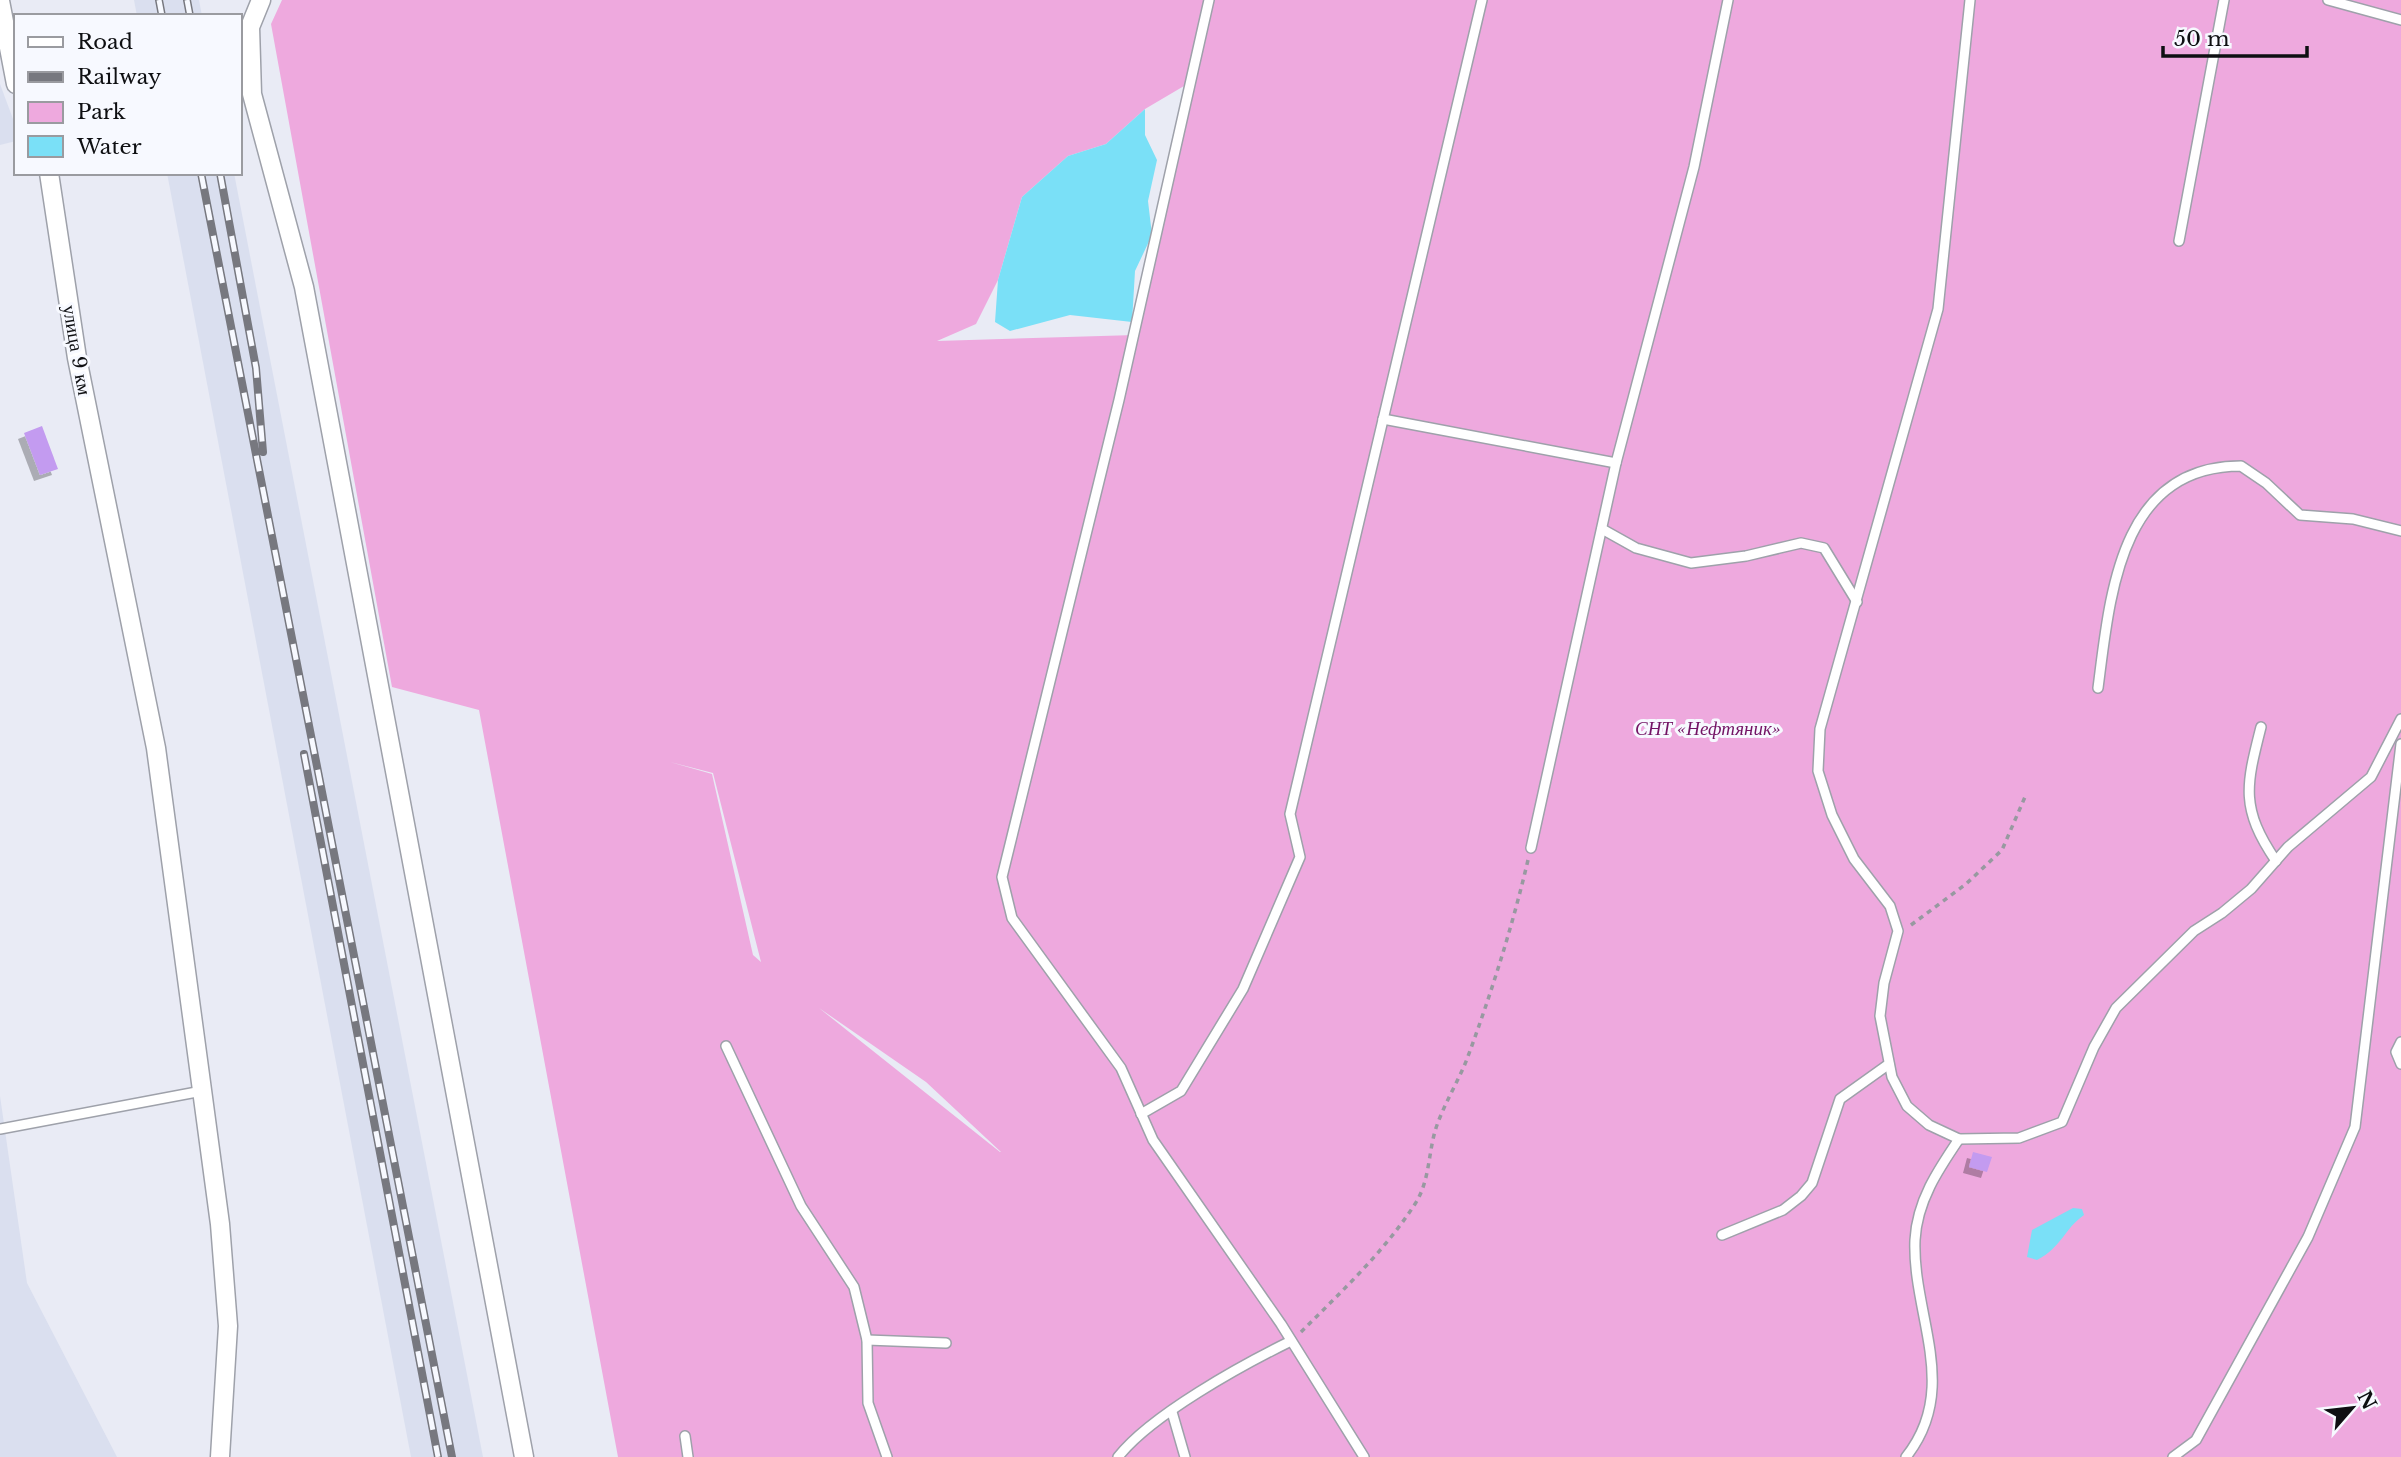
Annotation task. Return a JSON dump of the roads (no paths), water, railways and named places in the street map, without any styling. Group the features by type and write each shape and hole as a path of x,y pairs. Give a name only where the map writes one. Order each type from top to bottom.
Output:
{"street":[{"path":"261,0 250,27 252,94 304,287 524,1457"},
{"path":"0,1 14,74"},
{"name":"улица 9 км","path":"49,175 77,358 156,748 220,1224 228,1326 220,1457"}],"lane":[{"path":"1209,0 1119,400 1002,877 1012,918 1121,1068 1153,1140 1291,1341 1364,1457"},
{"path":"1141,1114 1181,1091 1243,989 1300,857 1290,814 1482,0"},
{"path":"1531,848 1616,463 1694,167 1728,0"},
{"path":"1970,0 1938,309 1819,729 1818,771 1832,815 1854,859 1890,906 1898,931 1884,983 1880,1016 1889,1064 1907,1106 1929,1125 1959,1139 2019,1138 2062,1122 2094,1048 2116,1008 2185,939 2251,889 2276,861 2371,777 2401,719"},
{"path":"2179,241 2224,0"},
{"path":"2328,0 2401,20"},
{"path":"1383,419 1616,463"},
{"path":"2098,688 2111,590 2122,554 2137,522 2179,479 2198,471 2241,466 2266,483 2300,515 2353,519 2401,531"},
{"path":"1602,529 1636,548 1690,563 1746,556 1801,543 1824,548 1857,602"},
{"path":"2261,727 2250,769 2249,808 2258,834 2276,861"},
{"path":"2172,1457 2196,1440 2301,1249 2354,1127 2401,744"},
{"path":"2401,1042 2396,1052 2401,1064"},
{"path":"726,1046 801,1206 854,1287 867,1340 868,1403 887,1457"},
{"path":"1723,1235 1783,1210 1801,1196 1812,1183 1840,1099 1889,1064"},
{"path":"0,1129 202,1091"},
{"path":"1906,1457 1928,1418 1934,1373 1915,1239 1928,1183 1959,1139"},
{"path":"867,1340 946,1343"},
{"path":"1118,1457 1172,1412 1245,1364 1291,1341"},
{"path":"1172,1412 1185,1457"},
{"path":"685,1436 688,1457"}],"water":[{"path":"1145,109 1145,135 1157,160 1148,201 1152,235 1135,271 1132,322 1070,315 1010,331 995,322 998,280 1022,197 1068,156 1106,144"},
{"path":"2073,1208 2082,1209 2084,1215 2058,1244 2037,1260 2027,1257 2032,1230"}],"railway":[{"path":"159,0 162,14"},
{"path":"187,0 190,14"},
{"path":"201,175 452,1457"},
{"path":"220,175 256,368 263,452"},
{"path":"304,754 438,1457"}],"park label":[{"name":"СНТ «Нефтяник»","path":"1708,728"}]}
